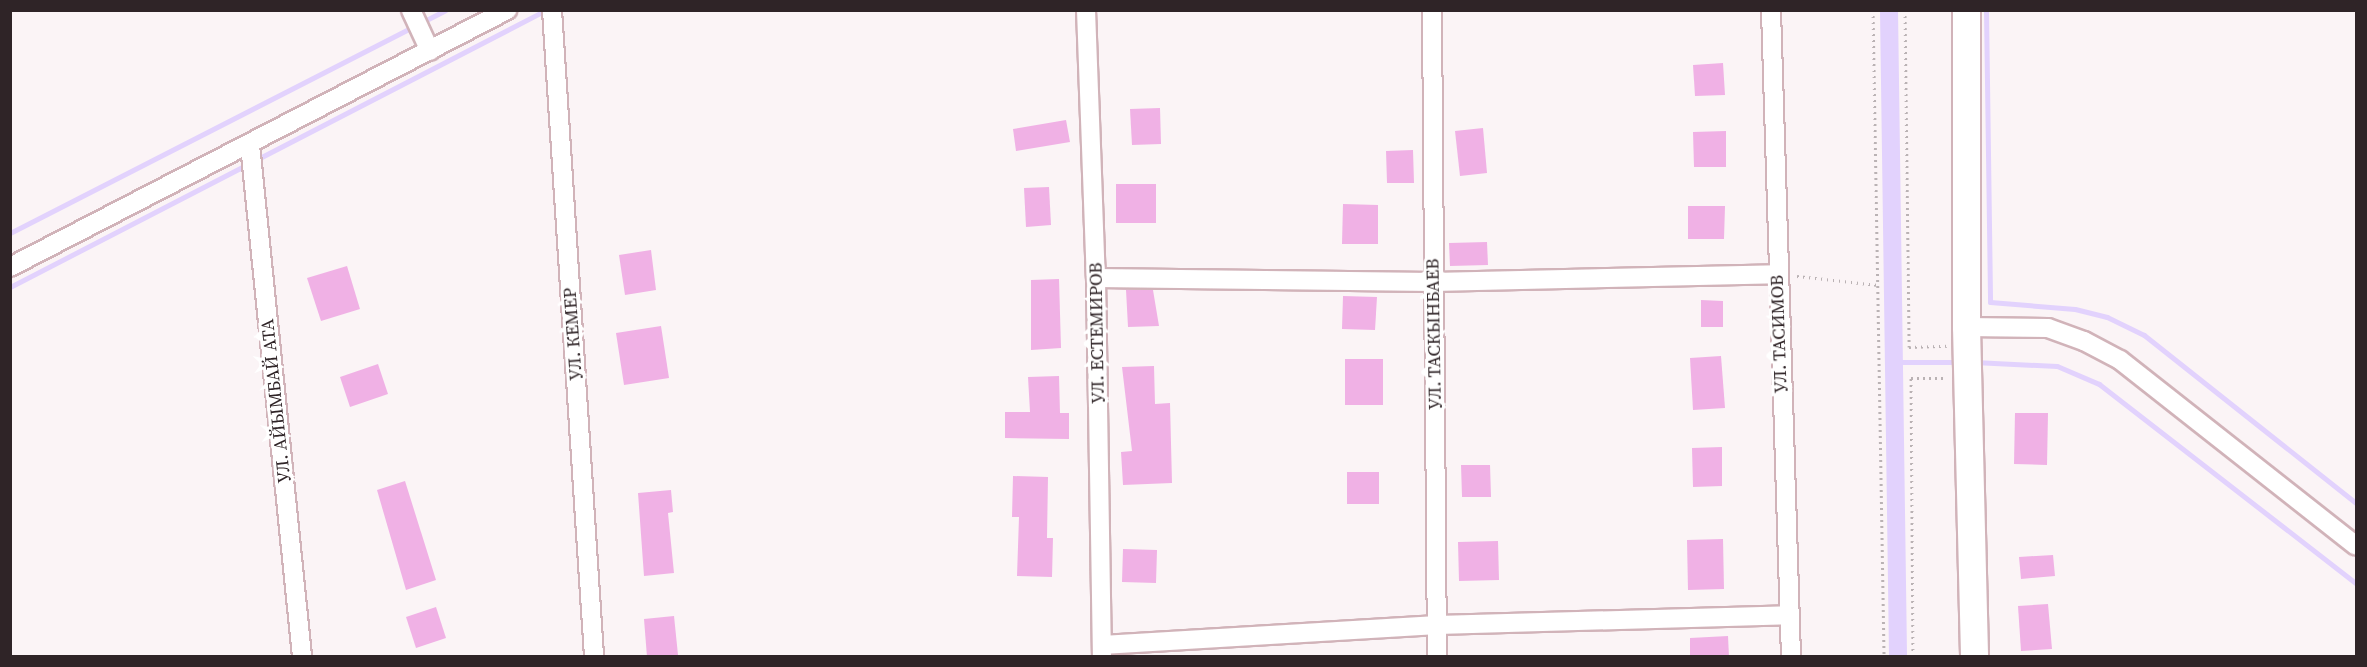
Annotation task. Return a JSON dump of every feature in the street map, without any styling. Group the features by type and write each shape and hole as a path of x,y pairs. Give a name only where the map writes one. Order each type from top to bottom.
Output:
{"main road":[{"path":"1966,10 1966,337 1974,657"}],"street":[{"path":"411,10 430,51"},
{"path":"10,267 250,145 507,10"},
{"name":"УЛ. КЕМЕР","path":"552,10 594,657"},
{"name":"УЛ. ЕСТЕМИРОВ","path":"1086,10 1096,278 1102,651"},
{"name":"УЛ. ТАСКЫНБАЕВ","path":"1432,10 1437,657"},
{"name":"УЛ. ТАСИМОВ","path":"1771,10 1777,274 1791,657"},
{"name":"УЛ. АЙЫМБАЙ АТА","path":"250,145 302,657"},
{"path":"1096,278 1433,282 1777,274"},
{"path":"1966,337 2048,328 2084,341 2120,360 2356,546"},
{"path":"1102,651 1437,625 1789,615"}],"path":[{"path":"1873,10 1884,657"},
{"path":"1905,10 1909,347 1966,337"},
{"path":"1777,274 1879,285"},
{"path":"1913,657 1911,378 1967,377"}],"building":[{"path":"1723,63 1725,95 1695,96 1693,65"},
{"path":"1160,108 1161,144 1132,145 1130,109"},
{"path":"1066,120 1070,142 1016,151 1013,129"},
{"path":"1483,128 1487,173 1460,176 1455,131"},
{"path":"1726,131 1726,167 1694,167 1693,132"},
{"path":"1413,150 1414,183 1387,183 1386,151"},
{"path":"1116,184 1156,184 1156,223 1116,223"},
{"path":"1049,187 1051,225 1026,227 1024,188"},
{"path":"1343,204 1378,205 1378,244 1342,244"},
{"path":"1688,206 1725,206 1724,239 1688,239"},
{"path":"1487,242 1488,265 1450,266 1449,243"},
{"path":"651,250 656,290 625,295 619,255"},
{"path":"347,266 360,309 321,321 307,278"},
{"path":"1059,279 1061,348 1031,350 1031,280"},
{"path":"1114,289 1153,290 1159,326 1128,327 1126,290"},
{"path":"1343,296 1377,297 1375,330 1342,329"},
{"path":"1701,300 1723,301 1723,327 1701,327"},
{"path":"661,326 669,378 624,385 616,333"},
{"path":"1721,356 1725,408 1693,410 1690,358"},
{"path":"1345,359 1383,359 1383,405 1345,405"},
{"path":"378,364 388,394 350,407 340,377"},
{"path":"1154,366 1155,404 1170,403 1172,483 1123,485 1121,452 1132,451 1122,367"},
{"path":"1059,376 1060,413 1069,413 1069,439 1005,438 1005,412 1030,412 1028,377"},
{"path":"2015,413 2048,413 2047,465 2014,464"},
{"path":"1722,447 1722,486 1693,487 1692,448"},
{"path":"1461,465 1490,465 1491,497 1462,497"},
{"path":"1347,472 1379,472 1379,504 1347,504"},
{"path":"1013,476 1048,477 1047,538 1053,538 1052,577 1017,576 1019,517 1012,517"},
{"path":"405,481 436,580 406,590 377,490"},
{"path":"671,490 673,512 668,513 674,573 644,576 638,493"},
{"path":"1723,539 1724,589 1688,590 1687,540"},
{"path":"1498,541 1499,580 1459,581 1458,542"},
{"path":"1123,549 1157,550 1156,583 1122,582"},
{"path":"2053,555 2055,576 2021,579 2019,557"},
{"path":"2048,604 2052,649 2021,651 2018,606"},
{"path":"436,607 446,638 416,648 406,617"},
{"path":"674,616 678,655 647,657 644,619"},
{"path":"1728,636 1729,657 1690,657 1690,638"}],"waterway":[{"path":"10,233 445,10"},
{"path":"10,287 546,10"},
{"path":"1889,10 1898,656"},
{"path":"1986,10 1990,302 2075,309 2107,317 2144,335 2356,503"},
{"path":"1895,362 1959,362"},
{"path":"1974,362 2057,366 2099,384 2356,583"}]}
